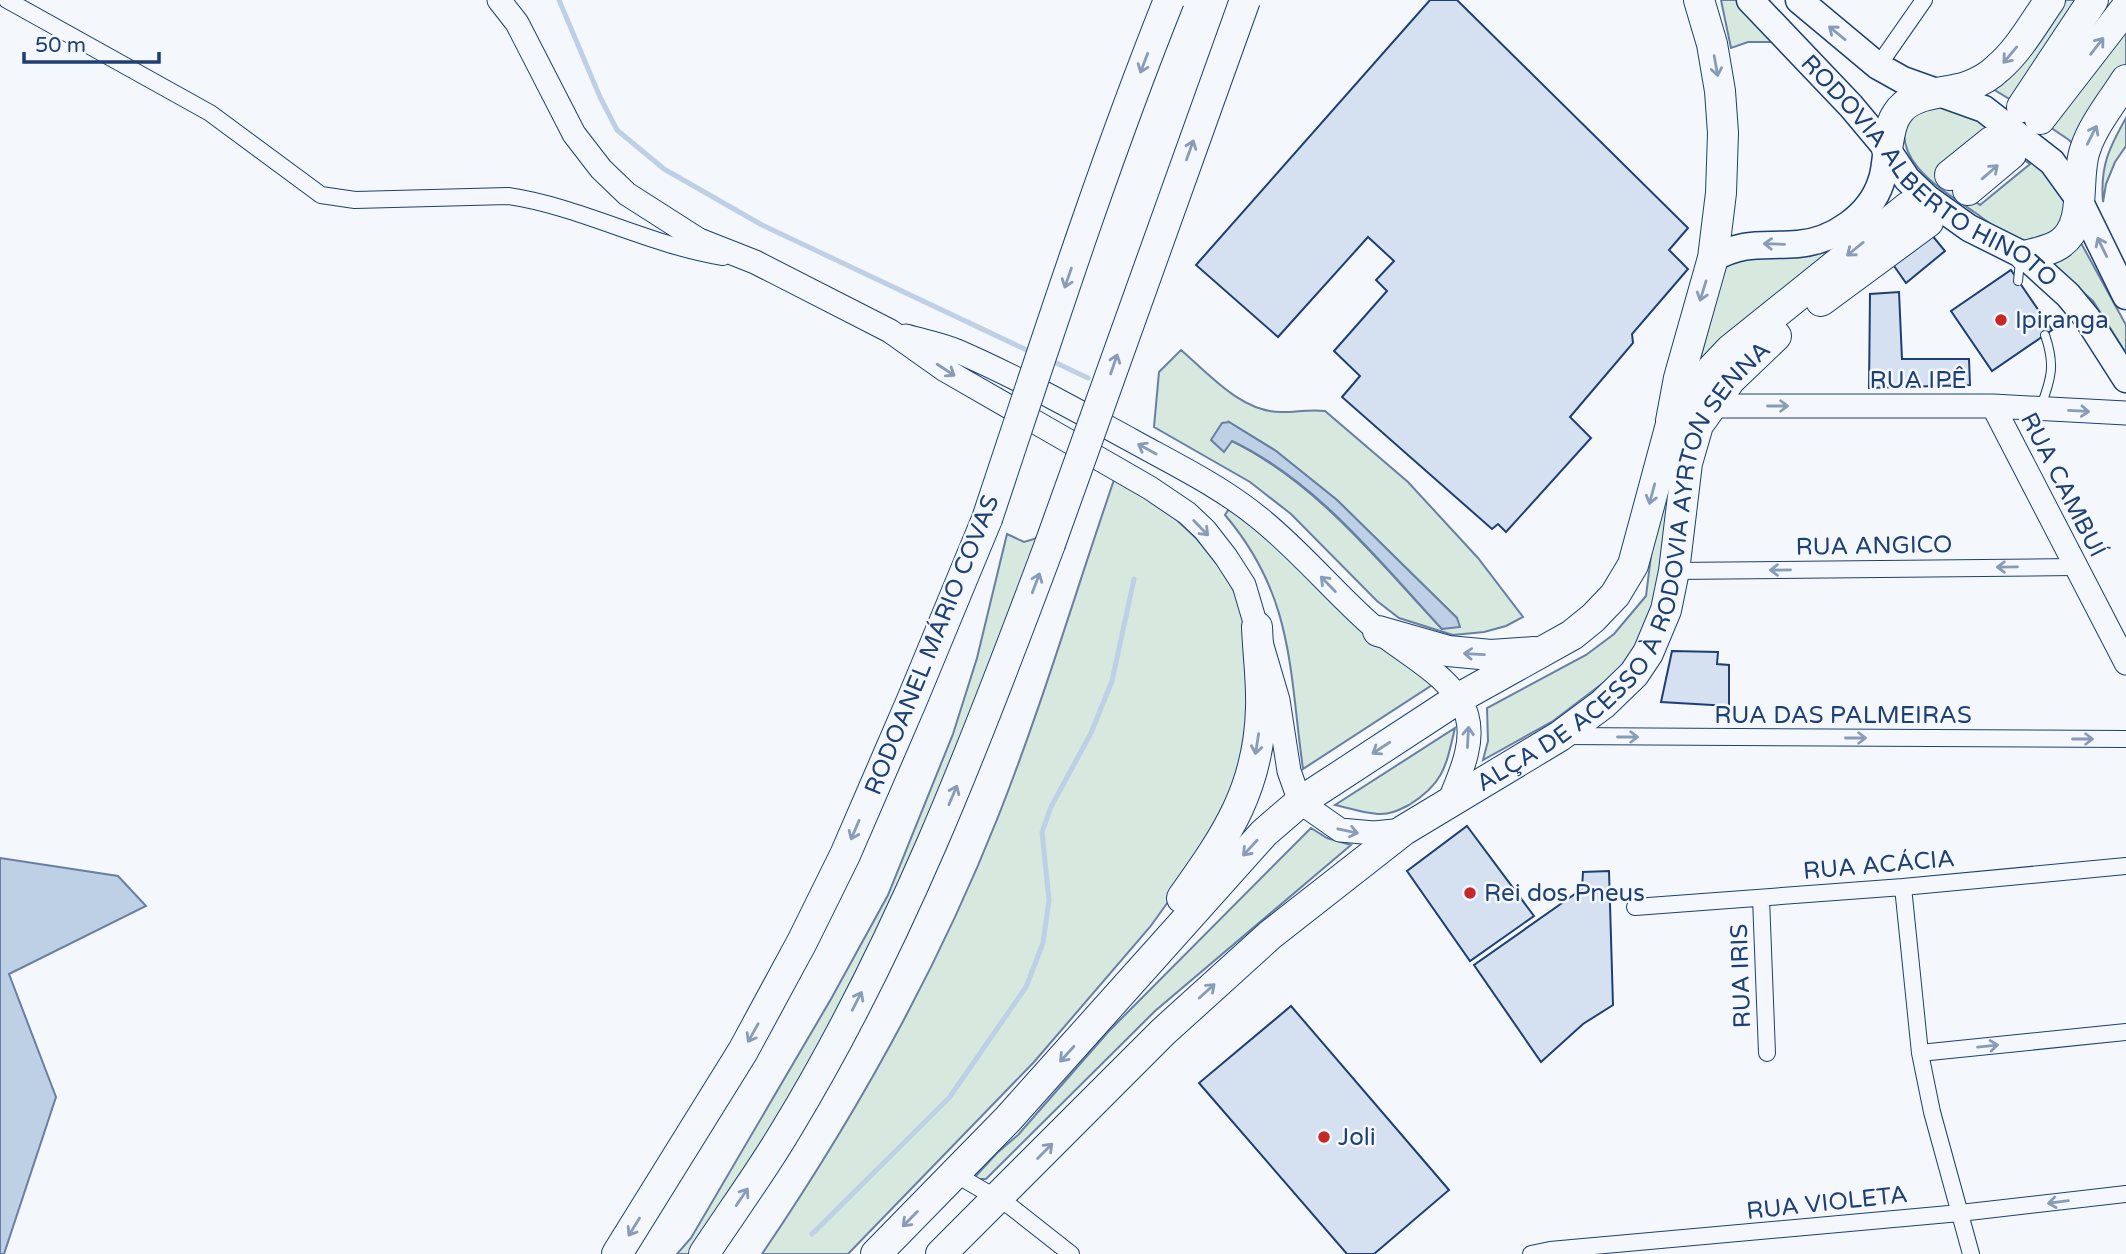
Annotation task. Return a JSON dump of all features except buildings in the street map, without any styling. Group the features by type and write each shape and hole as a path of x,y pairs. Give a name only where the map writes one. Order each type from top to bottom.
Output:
{"highway":[{"name":"RODOANEL MÁRIO COVAS","path":"617,1254 743,1051 845,855 987,519 1143,63 1169,0"},
{"path":"704,1254 786,1130 855,1007 929,851 978,738 1245,0"},
{"path":"1670,428 1679,378 1713,258 1721,193 1723,133 1720,91 1712,44 1699,0"},
{"path":"1887,149 1892,126 1903,106 1936,93 1964,88 1998,69 2050,0"},
{"path":"2093,0 2031,113 2126,8"},
{"path":"2022,264 2061,243 2076,221 2085,150 2096,126 2126,80"},
{"path":"1959,183 2001,148"},
{"name":"ALÇA DE ACESSO À RODOVIA AYRTON SENNA","path":"942,1254 1200,997 1270,935 1404,830 1560,736 1603,704 1634,674 1648,653 1666,610 1692,439 1710,406 1730,380 1783,330 1918,214 1730,350 1712,369 1670,428 1633,565 1615,595 1593,618 1572,635 1459,698 1300,802 1264,833 1230,869 1113,1003"},
{"path":"876,1254 1008,1119 1113,1003 1165,921 1221,844 1238,814 1248,788 1258,742 1261,707 1258,627"},
{"path":"1378,631 1448,651 1469,654 1542,651"}],"main road":[{"path":"499,0 517,23 574,134 601,169 627,194 699,240 755,262 890,331 945,370 1150,488 1205,530 1244,585 1278,700 1292,783 1300,802 1340,830 1374,833 1404,830"},
{"name":"RODOVIA ALBERTO HINOTO","path":"1750,0 1851,106 1887,149 1907,179 1927,198 2068,295 2087,318 2126,379"},
{"name":"RODOVIA ALBERTO HINOTO","path":"1799,0 1878,66 1903,80 1984,109 2052,162 2078,198 2126,296"},
{"path":"1713,258 1748,244 1818,241 1847,226 1859,216 1877,193 1887,149"},
{"path":"890,331 955,350 1054,397 1223,492 1258,516 1378,631 1448,685 1459,698 1467,715 1468,747 1449,802"},
{"name":"RUA IPÊ","path":"1710,406 1993,406 2126,413"},
{"name":"RUA CAMBUÍ","path":"1993,406 2126,663"}],"street":[{"path":"7,0 209,113 321,195 355,200 508,196 528,199 653,241 699,253 755,262"},
{"path":"1878,66 1924,0"},
{"name":"RUA ANGICO","path":"1674,571 2076,567"},
{"name":"RUA DAS PALMEIRAS","path":"1560,736 2126,739"},
{"name":"RUA ACÁCIA","path":"1635,907 1903,887 2126,866"},
{"path":"1903,887 1920,1053 1932,1112 1971,1254"},
{"name":"RUA IRIS","path":"1761,898 1767,1053"},
{"path":"1920,1053 2126,1032"},
{"path":"955,1174 1010,1206 1071,1254"},
{"name":"RUA VIOLETA","path":"1531,1254 1550,1250 1695,1247 2126,1194"}],"lane":[{"path":"2039,409 2050,383 2052,369 2052,355 2045,335"}],"shaded area":[{"path":"1721,0 1738,0 1773,42 1748,42 1731,48"},
{"path":"2066,0 2086,0 2016,103 1993,89 2010,74"},
{"path":"2126,24 2126,74 2081,152 2047,125"},
{"path":"1939,105 1965,111 2034,158 2070,198 2059,235 2031,241 2020,240 1999,230 1936,185 1923,174 1906,148 1904,133 1908,117","holes":["1984,133 2030,164 1980,205 1936,172"]},
{"path":"2126,118 2126,146 2115,162 2106,184 2103,202 2104,168"},
{"path":"1846,239 1698,367 1728,262"},
{"path":"2081,243 2126,325 2126,353 2093,301 2052,265"},
{"path":"1181,350 1227,390 1253,406 1267,411 1325,411 1408,482 1478,558 1523,617 1506,626 1484,632 1453,635 1399,618 1377,601 1291,514 1250,482 1154,427 1159,372","holes":["1229,422 1276,451 1337,500 1457,618 1442,629 1370,551 1319,501 1263,458 1232,441"]},
{"path":"1675,448 1665,570 1632,661 1553,721 1483,760 1488,741 1487,708 1586,655 1614,634 1646,596 1654,532"},
{"path":"1115,477 1165,509 1197,539 1222,570 1243,607 1258,719 1209,845 1150,927 1034,1062 848,1254 762,1254 830,1150 892,1042 974,874 1014,775"},
{"path":"1230,507 1241,511 1432,685 1303,769 1285,635 1264,575 1248,545 1225,515"},
{"path":"1007,534 1024,542 1044,536 976,746 709,1254 677,1254 691,1238 831,999 888,895 953,734 977,658"},
{"path":"1455,728 1446,763 1437,781 1409,805 1382,814 1335,805"},
{"path":"1311,828 1327,838 1351,845 1155,1011 986,1179 973,1179 1018,1135 1108,1032"}],"water":[{"path":"1229,422 1276,451 1337,500 1457,618 1460,627 1442,629 1371,550 1292,478 1232,441 1224,452 1211,440 1222,423"},
{"path":"0,858 118,876 146,906 9,974 56,1097 4,1254 0,1254"}],"waterway":[{"path":"559,0 617,130 664,169 762,225 1031,352"},
{"path":"1050,360 1088,378"},
{"path":"812,1234 949,1098 1026,987 1043,943 1049,900 1042,832 1051,807 1091,733 1112,681 1134,579"}],"place":[{"name":"Ipiranga","path":"2001,320"},
{"name":"Rei dos Pneus","path":"1470,893"},
{"name":"Joli","path":"1324,1137"}]}
